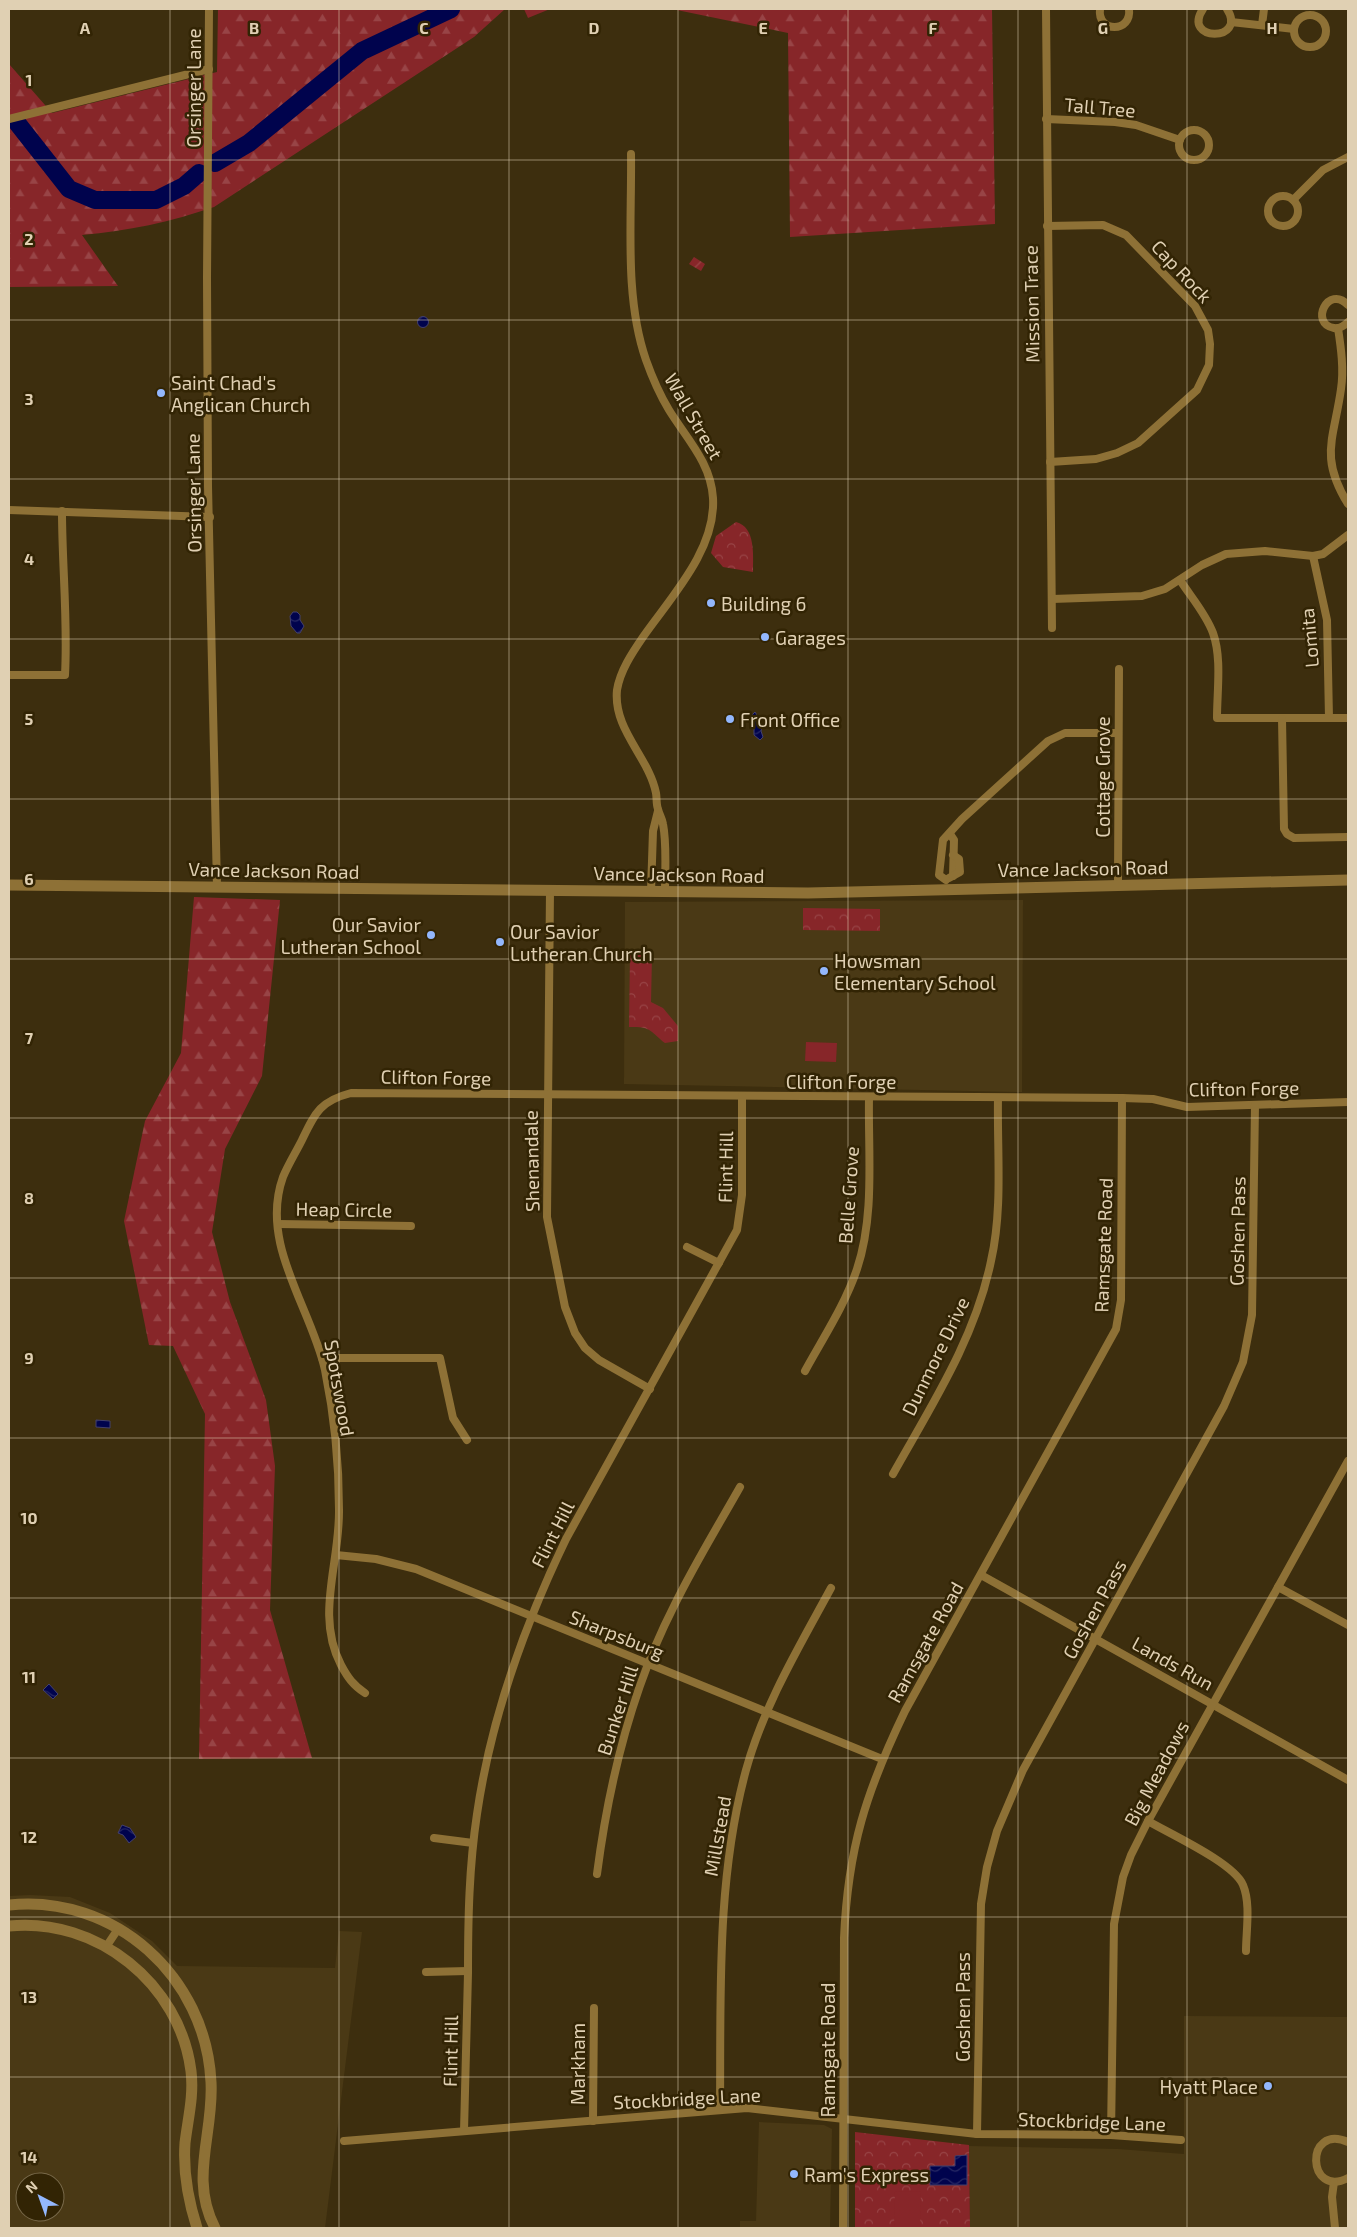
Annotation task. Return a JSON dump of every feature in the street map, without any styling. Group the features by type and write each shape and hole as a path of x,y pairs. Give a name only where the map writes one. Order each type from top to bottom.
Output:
{"main road":[{"name":"Vance Jackson Road","path":"9,885 808,893 948,881 1118,885 1348,880"},
{"path":"9,1905 55,1906 80,1912 118,1929 152,1951 180,1986 198,2020 208,2059 211,2085 203,2152 204,2193 206,2207 215,2228"},
{"path":"9,1926 31,1925 67,1931 106,1947 132,1964 158,1990 169,2005 183,2037 188,2055 192,2090 185,2143 185,2178 197,2228"}],"street":[{"name":"Orsinger Lane","path":"209,9 207,278 217,886"},
{"name":"Mission Trace","path":"1046,9 1052,628"},
{"path":"1100,9 1099,16 1103,23 1114,28 1122,26 1127,21 1129,9"},
{"path":"1203,9 1199,16 1200,25 1208,34 1220,34 1227,29 1230,22 1227,9"},
{"path":"1262,25 1264,9"},
{"path":"1312,16 1322,21 1326,33 1320,43 1308,46 1298,41 1294,29 1300,19 1312,16"},
{"path":"1230,22 1294,29"},
{"path":"9,119 209,69"},
{"name":"Tall Tree","path":"1046,119 1115,122 1136,125 1180,140"},
{"path":"1199,130 1208,138 1209,149 1201,158 1190,159 1180,152 1180,140 1187,131 1199,130"},
{"name":"Wall Street","path":"631,154 632,289 638,332 660,392 703,460 710,479 713,500 712,521 702,551 634,650 622,672 617,691 622,722 651,778 656,793 658,811 663,822 665,891"},
{"path":"1293,200 1324,170 1348,157"},
{"path":"1282,196 1293,200 1298,210 1294,222 1283,227 1272,222 1267,212 1271,201 1282,196"},
{"name":"Cap Rock","path":"1047,226 1103,225 1126,235 1195,306 1208,330 1210,344 1209,365 1197,390 1143,439 1117,453 1096,460 1050,462"},
{"path":"1348,305 1342,300 1335,299 1328,302 1323,308 1322,315 1330,327 1338,328 1348,322"},
{"path":"1338,328 1342,373 1330,460 1337,486 1348,504"},
{"path":"9,510 210,517"},
{"path":"9,675 66,675 68,626 62,578 62,511"},
{"path":"1052,599 1142,596 1165,588 1202,565 1226,554 1265,551 1313,556 1323,554 1348,535"},
{"name":"Lomita","path":"1313,556 1327,620 1329,718"},
{"path":"1180,580 1204,615 1213,633 1216,647 1217,718 1348,718"},
{"name":"Cottage Grove","path":"1118,885 1119,669"},
{"path":"1282,719 1284,829 1287,834 1294,838 1348,837"},
{"path":"950,834 954,840 953,855 960,859 960,872 948,881 939,875 939,862 944,840 962,819 1048,741 1065,733 1118,733"},
{"name":"Wall Street","path":"651,891 653,831 658,811"},
{"name":"Shenandale","path":"550,890 546,1217 567,1316 580,1340 592,1354 650,1389"},
{"name":"Clifton Forge","path":"333,1097 350,1093 869,1098 1122,1098 1153,1099 1187,1107 1348,1102"},
{"name":"Flint Hill","path":"464,2131 468,1971 467,1927 473,1843 494,1728 518,1652 566,1539 737,1230 740,1212 742,1096"},
{"name":"Spotswood","path":"333,1097 322,1106 314,1117 283,1177 278,1204 278,1224 284,1259 322,1358 336,1457 339,1508 336,1555 328,1612 330,1640 349,1679 365,1693"},
{"name":"Belle Grove","path":"805,1371 849,1290 863,1246 868,1200 869,1098"},
{"name":"Dunmore Drive","path":"893,1474 955,1362 971,1329 983,1295 997,1224 998,1098"},
{"name":"Ramsgate Road","path":"843,2228 846,1901 853,1851 867,1799 882,1759 905,1711 1116,1329 1121,1300 1122,1098"},
{"name":"Goshen Pass","path":"977,2134 978,1942 981,1904 987,1867 997,1830 1010,1795 1224,1406 1243,1362 1252,1315 1255,1105"},
{"name":"Heap Circle","path":"278,1224 411,1226"},
{"path":"687,1247 719,1263"},
{"path":"322,1358 440,1358 453,1418 468,1440"},
{"name":"Big Meadows","path":"1111,2135 1114,1924 1123,1877 1131,1855 1148,1821 1278,1587 1346,1471 1348,1461"},
{"name":"Bunker Hill","path":"597,1874 604,1817 622,1741 648,1664 674,1606 740,1487"},
{"name":"Sharpsburg","path":"336,1555 395,1562 882,1759"},
{"name":"Lands Run","path":"981,1575 1348,1780"},
{"path":"1278,1587 1348,1626"},
{"name":"Millstead","path":"720,2109 722,1923 726,1869 746,1769 767,1712 786,1669 831,1588"},
{"path":"1148,1821 1224,1864 1236,1874 1243,1886 1247,1903 1246,1951"},
{"path":"434,1838 473,1843"},
{"path":"106,1947 118,1929"},
{"path":"426,1972 468,1971"},
{"name":"Markham","path":"593,2120 594,2008"},
{"name":"Stockbridge Lane","path":"344,2141 747,2108 977,2134 1111,2135 1181,2140"},
{"path":"1348,2142 1340,2139 1331,2139 1318,2150 1316,2166 1320,2174 1334,2182 1348,2178"},
{"path":"1334,2182 1332,2197 1335,2228"}],"shaded area":[{"name":"Howsman Elementary School","path":"1023,900 1022,1092 624,1084 625,902"},
{"path":"9,1896 70,1897 110,1913 152,1941 177,1966 335,1968 339,1931 362,1932 325,2228 9,2228"},
{"path":"1184,2016 1348,2017 1348,2228 970,2228 969,2146 1118,2149 1184,2154"},
{"name":"Ram's Express","path":"759,2122 824,2125 832,2129 830,2228 740,2228 740,2221 756,2221"}],"green space":[{"path":"218,9 505,9 474,37 214,207 149,225 82,235 118,286 9,287 9,64 52,113 217,72"},
{"path":"524,9 550,9 528,18"},
{"path":"672,9 992,9 995,224 790,237 788,33"},
{"path":"694,257 705,264 701,271 689,264"},
{"path":"736,522 747,530 750,536 753,550 753,572 723,567 711,553 716,536"},
{"path":"194,897 280,900 262,1076 225,1149 212,1232 230,1302 266,1400 275,1466 270,1610 312,1758 199,1759 205,1414 173,1346 149,1345 124,1221 145,1121 181,1053"},
{"path":"803,908 880,909 880,931 803,930"},
{"path":"630,954 652,955 651,1002 663,1008 678,1026 678,1041 665,1043 646,1028 629,1027"},
{"path":"806,1042 837,1043 836,1062 805,1061"},
{"path":"855,2132 969,2145 970,2228 855,2228"},
{"path":"895,2191 921,2192 920,2228 894,2228"}],"water":[{"path":"423,316 429,322 423,328 417,322"},
{"path":"293,612 297,612 300,615 300,620 304,626 300,633 297,633 291,626 290,616"},
{"path":"755,712 763,725 761,731 763,737 760,740 754,735 754,725 749,718"},
{"path":"96,1420 110,1421 110,1428 96,1427"},
{"path":"49,1684 58,1694 53,1699 43,1690"},
{"path":"122,1825 130,1828 136,1837 129,1843 123,1835 118,1833"},
{"path":"967,2155 967,2185 930,2185 930,2166 955,2166 955,2156"}],"waterway":[{"path":"215,163 249,143 362,51 451,9"},
{"path":"18,124 69,189 95,200 156,200 184,186 199,173"}],"place":[{"name":"Saint Chad's Anglican Church","path":"161,393"},
{"name":"Building 6","path":"711,603"},
{"name":"Garages","path":"765,637"},
{"name":"Front Office","path":"730,719"},
{"name":"Our Savior Lutheran School","path":"431,935"},
{"name":"Our Savior Lutheran Church","path":"500,942"},
{"name":"Howsman Elementary School","path":"824,971"},
{"name":"Hyatt Place","path":"1268,2086"},
{"name":"Ram's Express","path":"794,2174"}]}
